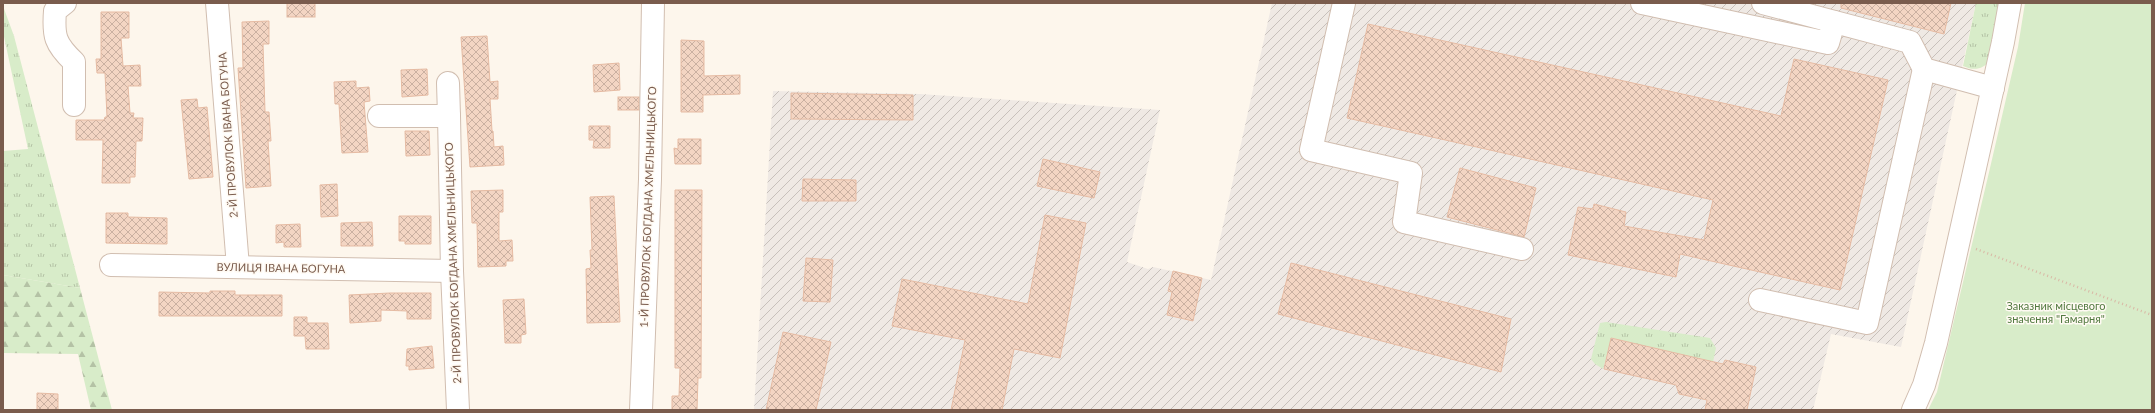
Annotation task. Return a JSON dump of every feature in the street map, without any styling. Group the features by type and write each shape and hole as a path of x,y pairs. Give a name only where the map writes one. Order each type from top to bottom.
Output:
{"street":[{"path":"65,3 55,11 53,32 61,49 74,62 74,105"},
{"name":"2-Й ПРОВУЛОК ІВАНА БОГУНА","path":"217,3 238,267"},
{"name":"1-Й ПРОВУЛОК БОГДАНА ХМЕЛЬНИЦЬКОГО","path":"641,410 650,179 653,3"},
{"path":"1344,3 1311,150 1411,173 1404,222 1522,249"},
{"path":"1642,3 1828,43 1834,22"},
{"path":"1760,300 1867,323 1924,69 1910,42 1763,3"},
{"path":"1913,410 1924,385 1936,343 1993,88 2010,3"},
{"path":"1924,69 1993,88"},
{"name":"2-Й ПРОВУЛОК БОГДАНА ХМЕЛЬНИЦЬКОГО","path":"448,83 452,271 458,410"},
{"path":"379,116 449,116"},
{"name":"ВУЛИЦЯ ІВАНА БОГУНА","path":"111,265 452,271"}],"path":[{"path":"1959,242 2152,315"}],"shaded area":[{"path":"1272,3 1976,3 1901,347 1831,334 1813,410 754,410 773,91 920,94 1160,110 1127,262 1148,269 1153,267 1211,280"}],"green space":[{"path":"1976,3 2005,3 1996,49 1991,59 1984,66 1975,69 1963,66"},
{"name":"Заказник місцевого значення \"Гамарня\"","path":"2025,3 2152,3 2152,410 1928,410 1937,392 2018,47"},
{"path":"3,6 14,36 80,288 3,275 3,151 28,149 3,32"},
{"path":"3,275 80,288 112,410 91,410 78,354 3,353"},
{"path":"1606,322 1710,338 1716,348 1713,362 1612,338 1603,369 1595,364 1591,359 1600,323"}],"building":[{"path":"287,3 315,3 315,17 287,17"},
{"path":"1841,3 1951,3 1944,34 1841,8"},
{"path":"101,12 129,12 129,38 121,38 123,66 140,65 141,86 128,86 130,113 134,113 133,118 143,118 142,141 136,141 135,177 130,177 130,183 102,183 103,140 76,140 76,120 104,120 105,117 107,117 105,73 97,73 96,59 101,59"},
{"path":"269,21 269,44 263,44 265,112 269,112 271,141 268,141 271,186 246,188 238,68 243,68 242,22"},
{"path":"1368,24 1781,116 1794,59 1888,80 1840,290 1680,254 1676,277 1568,255 1578,207 1593,209 1594,204 1626,212 1624,226 1704,240 1713,200 1347,118"},
{"path":"487,36 490,82 498,81 498,99 490,99 494,147 503,146 504,165 470,167 461,37"},
{"path":"681,40 704,41 704,76 740,75 740,94 703,95 703,112 681,112"},
{"path":"619,63 620,90 594,92 593,65"},
{"path":"427,69 428,95 402,97 401,70"},
{"path":"356,81 356,88 369,87 370,101 364,102 368,152 342,153 339,104 335,104 334,82"},
{"path":"791,93 913,95 913,120 791,119"},
{"path":"618,97 639,97 639,110 618,110"},
{"path":"197,99 198,108 207,107 213,177 189,179 181,100"},
{"path":"589,126 610,126 610,148 593,148 594,140 589,140"},
{"path":"405,131 429,131 430,155 406,156"},
{"path":"678,139 701,139 701,164 675,164 674,148 678,149"},
{"path":"1043,159 1100,172 1094,198 1037,186"},
{"path":"1460,168 1536,188 1524,237 1447,217"},
{"path":"803,179 856,180 856,201 802,201"},
{"path":"337,184 338,216 321,217 320,185"},
{"path":"503,190 503,212 499,212 499,241 512,240 513,261 506,261 506,266 478,267 477,223 472,223 471,191"},
{"path":"675,190 702,190 701,378 698,378 697,410 672,410 672,396 679,396 680,368 675,368"},
{"path":"614,196 620,322 587,323 586,269 591,268 590,250 592,250 590,197"},
{"path":"106,213 128,213 128,217 167,218 167,244 106,243"},
{"path":"1045,215 1086,223 1060,358 1014,349 1002,410 951,410 965,340 892,326 902,279 1028,304"},
{"path":"399,216 431,216 431,244 405,244 405,241 399,241"},
{"path":"372,222 373,246 341,246 341,223"},
{"path":"300,224 301,247 284,247 284,242 276,243 276,225"},
{"path":"806,258 833,260 830,302 803,301"},
{"path":"1291,263 1511,319 1501,372 1278,314"},
{"path":"1173,271 1202,278 1193,321 1167,315 1172,292 1168,291"},
{"path":"210,291 235,291 235,295 282,295 282,316 159,316 159,292 210,293"},
{"path":"431,293 431,319 407,319 407,311 381,310 381,321 350,323 349,295"},
{"path":"524,299 526,334 521,335 521,343 505,343 503,300"},
{"path":"294,317 307,317 307,323 328,323 329,349 306,349 305,336 294,336"},
{"path":"783,332 831,342 816,410 766,410"},
{"path":"1611,338 1723,364 1725,360 1756,367 1747,410 1705,410 1707,400 1679,394 1676,385 1604,369"},
{"path":"432,346 434,368 409,370 409,366 406,366 407,349"},
{"path":"37,393 58,394 58,410 37,410"}]}
